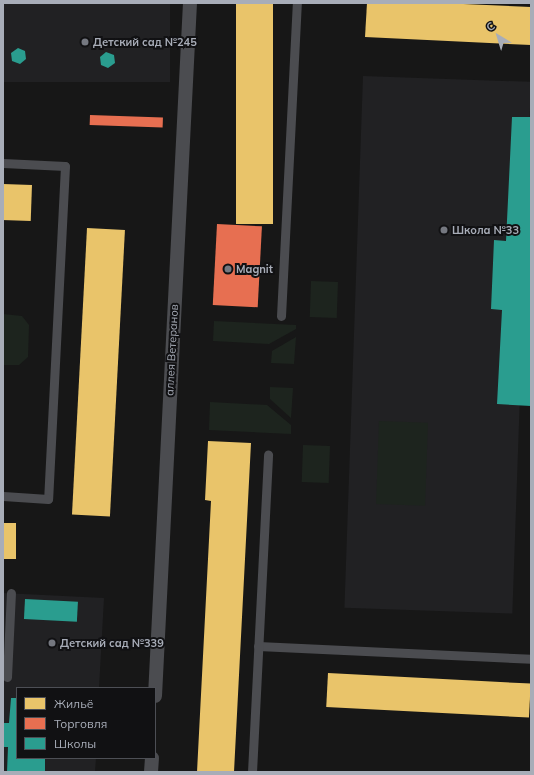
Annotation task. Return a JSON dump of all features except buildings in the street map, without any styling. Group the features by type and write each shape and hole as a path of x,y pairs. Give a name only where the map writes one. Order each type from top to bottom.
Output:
{"street":[{"name":"аллея Ветеранов","path":"155,687 190,3"},
{"path":"151,772 152,759"}],"lane":[{"path":"281,316 297,3"},
{"path":"3,163 65,166 48,499 3,496"},
{"path":"252,772 268,454"},
{"path":"7,677 8,599"},
{"path":"258,646 531,659"}],"shaded area":[{"name":"Детский сад №245","path":"3,3 170,3 170,82 3,82"},
{"name":"Школа №33","path":"363,76 531,82 512,614 344,608"},
{"path":"311,281 338,282 337,318 310,317"},
{"path":"3,314 22,316 29,325 28,357 19,365 3,365"},
{"path":"214,321 296,325 296,329 269,344 213,341"},
{"path":"296,337 294,364 271,363 272,351"},
{"path":"270,387 293,388 291,418 270,399"},
{"path":"210,402 267,405 291,425 291,434 209,430"},
{"path":"379,421 428,423 425,506 376,504"},
{"path":"303,445 330,446 329,483 302,482"},
{"name":"Детский сад №339","path":"3,593 104,598 99,687 16,687 16,759 96,759 95,772 3,772"}],"place":[{"name":"Детский сад №245","path":"85,42"},
{"name":"Школа №33","path":"444,230"},
{"name":"Magnit","path":"228,269"},
{"name":"Детский сад №339","path":"52,643"}]}
